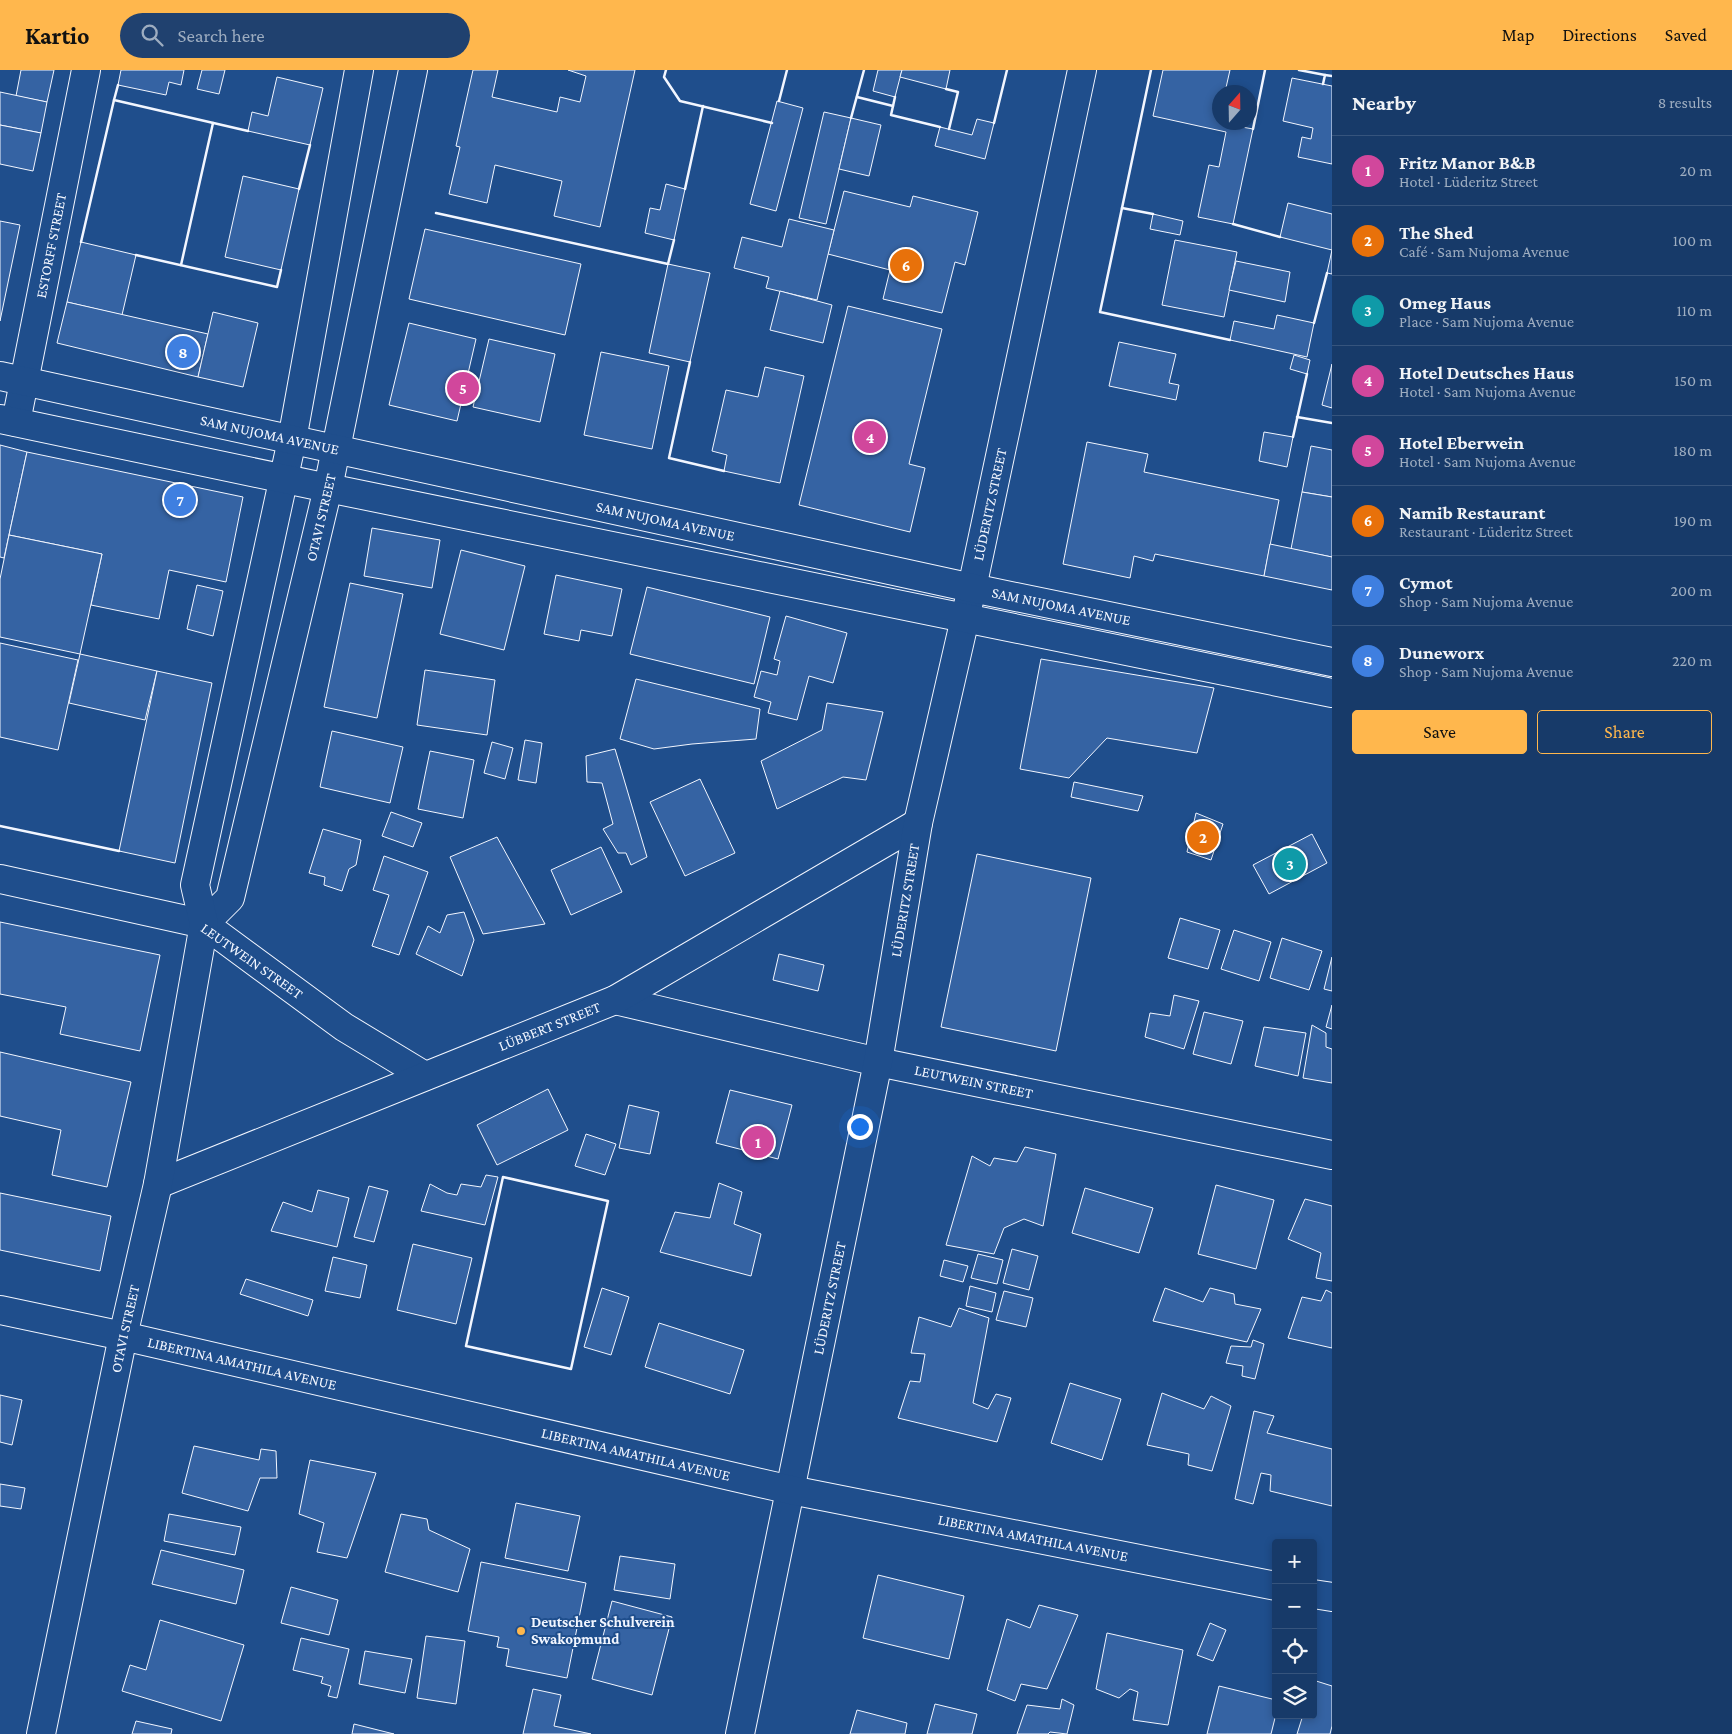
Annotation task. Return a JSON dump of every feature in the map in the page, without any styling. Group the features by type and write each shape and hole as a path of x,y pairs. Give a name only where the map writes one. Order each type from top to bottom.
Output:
{"main road":[{"name":"ESTORFF STREET","path":"8,420 12,378 86,70"},
{"name":"OTAVI STREET","path":"41,1734 123,1336 158,1184 204,924 195,885 292,440 359,70"},
{"name":"OTAVI STREET","path":"204,924 230,898 328,488 413,70"},
{"name":"LÜDERITZ STREET","path":"740,1734 878,1062 918,823 972,588 1082,70"},
{"name":"SAM NUJOMA AVENUE","path":"12,378 972,588 1332,662"},
{"name":"SAM NUJOMA AVENUE","path":"8,420 328,488 1332,693"},
{"name":"LÜBBERT STREET","path":"158,1184 615,1000 918,823"},
{"name":"LEUTWEIN STREET","path":"0,879 204,924 344,1027 425,1076"},
{"name":"LEUTWEIN STREET","path":"615,1000 878,1062 1332,1155"},
{"name":"LIBERTINA AMATHILA AVENUE","path":"0,1310 123,1336 791,1490 1272,1585"},
{"path":"1317,1595 1332,1597"}],"building":[{"path":"21,70 54,70 47,102 16,96"},
{"path":"121,70 184,70 181,85 169,82 166,95 118,85"},
{"path":"202,70 225,70 219,94 197,89"},
{"path":"473,70 498,70 492,97 557,112 560,97 580,102 586,76 568,70 635,70 600,227 554,216 562,181 495,165 487,203 449,194 460,147 456,146"},
{"path":"878,70 902,70 895,97 873,91"},
{"path":"902,70 950,70 946,89 900,77"},
{"path":"1163,70 1230,70 1227,85 1212,85 1212,129 1153,116"},
{"path":"277,77 323,88 310,145 248,131 252,112 268,116"},
{"path":"1292,78 1332,86 1332,164 1298,157 1302,137 1311,139 1313,128 1283,121"},
{"path":"0,92 47,102 41,133 0,125"},
{"path":"777,101 803,108 776,211 750,204"},
{"path":"824,112 851,118 826,224 799,218"},
{"path":"851,118 881,125 869,176 839,169"},
{"path":"977,119 994,123 985,159 935,146 940,127 972,135"},
{"path":"0,125 41,133 33,171 0,164"},
{"path":"1217,130 1253,130 1233,224 1198,217 1209,165 1219,167 1226,132"},
{"path":"243,176 299,189 281,270 225,257"},
{"path":"666,184 685,189 674,240 645,233 650,208 660,210"},
{"path":"844,191 910,207 913,196 978,212 965,265 955,262 942,313 883,299 890,270 828,254"},
{"path":"1288,203 1332,214 1332,250 1280,237"},
{"path":"1153,214 1183,221 1180,235 1150,229"},
{"path":"789,219 834,230 817,300 766,288 769,277 734,268 742,237 782,247"},
{"path":"0,221 20,225 0,321"},
{"path":"425,229 581,264 565,335 409,299"},
{"path":"1175,240 1237,252 1224,317 1162,305"},
{"path":"81,242 136,255 122,315 67,302"},
{"path":"1332,250 1332,274 1327,273"},
{"path":"1236,261 1290,272 1285,302 1229,290"},
{"path":"668,264 710,273 690,362 649,353"},
{"path":"780,291 832,305 823,343 770,330"},
{"path":"67,302 208,334 198,377 57,343"},
{"path":"848,306 942,329 909,464 925,468 910,532 799,505"},
{"path":"213,312 258,323 243,387 198,377"},
{"path":"1277,315 1314,323 1307,357 1230,340 1234,321 1274,329"},
{"path":"409,323 476,339 457,421 389,405"},
{"path":"489,339 555,354 540,422 473,407"},
{"path":"1119,342 1176,354 1169,383 1179,385 1176,400 1109,386"},
{"path":"601,352 669,366 652,449 584,435"},
{"path":"1294,355 1310,360 1307,374 1290,369"},
{"path":"1332,364 1332,408 1322,405"},
{"path":"765,367 804,376 780,483 724,471 727,455 712,451 726,390 758,397"},
{"path":"1264,432 1293,437 1287,467 1259,461"},
{"path":"1087,442 1148,454 1144,472 1279,500 1264,576 1155,554 1153,561 1134,556 1130,578 1063,564"},
{"path":"0,445 27,452 4,558 0,557"},
{"path":"1311,446 1332,450 1332,497 1302,492"},
{"path":"27,452 243,497 226,582 169,570 159,619 91,605 102,554 9,535"},
{"path":"1302,492 1332,497 1332,557 1291,549"},
{"path":"372,528 440,540 432,588 364,576"},
{"path":"9,535 102,554 80,654 0,637 0,579"},
{"path":"1270,544 1332,557 1332,590 1264,576"},
{"path":"461,550 525,566 504,650 440,634"},
{"path":"556,575 622,589 612,636 581,630 579,641 544,634"},
{"path":"350,583 403,594 377,718 324,707"},
{"path":"197,585 223,591 213,636 187,629"},
{"path":"647,587 770,617 754,684 630,654"},
{"path":"786,616 847,633 833,683 809,676 797,720 768,713 771,702 754,697 761,671 777,675 780,661 774,659"},
{"path":"0,643 78,660 58,750 0,737"},
{"path":"80,654 157,671 145,720 69,703"},
{"path":"1041,659 1214,688 1197,753 1107,738 1069,778 1020,769"},
{"path":"425,670 495,680 487,735 417,725"},
{"path":"157,671 212,683 175,863 119,851"},
{"path":"636,679 760,709 756,739 654,749 620,739"},
{"path":"827,703 883,712 866,780 843,777 777,809 761,761 822,730"},
{"path":"332,731 403,747 390,803 320,787"},
{"path":"525,740 542,743 536,783 518,780"},
{"path":"492,742 513,748 505,779 484,773"},
{"path":"615,749 647,857 631,865 626,853 618,853 603,829 613,824 602,783 587,782 586,756"},
{"path":"430,751 474,760 463,818 418,809"},
{"path":"700,779 735,853 685,876 650,802"},
{"path":"1074,782 1143,796 1138,811 1071,797"},
{"path":"391,812 422,823 413,847 382,836"},
{"path":"1196,813 1223,824 1211,860 1187,852"},
{"path":"323,829 361,840 356,865 349,869 342,891 324,885 325,877 309,873"},
{"path":"1312,834 1327,863 1269,894 1253,865"},
{"path":"497,837 545,924 483,934 450,857"},
{"path":"601,847 622,892 571,915 551,870"},
{"path":"977,854 1091,878 1056,1051 941,1027"},
{"path":"384,856 428,872 399,955 372,946 389,895 373,890"},
{"path":"464,912 474,940 462,976 416,954 428,926 440,933 447,915"},
{"path":"1180,918 1220,930 1208,969 1168,958"},
{"path":"0,922 160,955 140,1051 60,1034 66,1007 0,994"},
{"path":"1234,930 1271,942 1259,981 1221,969"},
{"path":"1282,938 1322,951 1309,990 1270,978"},
{"path":"779,954 824,965 818,991 773,980"},
{"path":"1332,957 1332,991 1324,989"},
{"path":"1174,995 1199,1001 1184,1049 1145,1037 1150,1013 1170,1016"},
{"path":"1332,1005 1332,1029 1326,1027"},
{"path":"1204,1012 1243,1021 1231,1064 1193,1054"},
{"path":"1312,1025 1326,1033 1326,1047 1332,1049 1332,1083 1303,1078"},
{"path":"1264,1027 1306,1033 1298,1076 1255,1066"},
{"path":"0,1052 131,1082 107,1187 52,1175 61,1130 0,1116"},
{"path":"548,1089 568,1130 497,1165 477,1125"},
{"path":"730,1090 792,1105 778,1159 716,1143"},
{"path":"629,1105 659,1112 650,1154 619,1148"},
{"path":"586,1134 616,1144 605,1175 575,1166"},
{"path":"1025,1147 1056,1154 1043,1226 1024,1219 1004,1228 994,1254 946,1245 972,1156 990,1166 994,1158 1017,1162"},
{"path":"486,1175 498,1177 485,1225 421,1211 430,1184 447,1193 457,1195 461,1184 481,1187"},
{"path":"719,1183 742,1192 734,1224 761,1234 751,1276 660,1252 675,1212 710,1218"},
{"path":"1216,1185 1274,1200 1256,1269 1198,1254"},
{"path":"369,1186 388,1191 374,1242 354,1237"},
{"path":"1085,1188 1153,1208 1139,1253 1072,1233"},
{"path":"318,1190 349,1198 337,1247 271,1231 283,1202 312,1212"},
{"path":"0,1193 111,1216 100,1271 0,1250"},
{"path":"1305,1199 1332,1206 1332,1281 1316,1278 1321,1253 1288,1239"},
{"path":"413,1244 472,1258 456,1324 397,1310"},
{"path":"1012,1249 1038,1256 1029,1290 1003,1283"},
{"path":"978,1254 1003,1260 997,1284 971,1278"},
{"path":"333,1257 367,1265 360,1298 325,1291"},
{"path":"944,1260 968,1266 963,1282 940,1276"},
{"path":"246,1279 313,1300 308,1316 240,1294"},
{"path":"970,1286 996,1293 992,1312 966,1306"},
{"path":"602,1288 629,1297 611,1355 584,1347"},
{"path":"1165,1288 1203,1302 1210,1288 1234,1294 1235,1304 1261,1309 1247,1342 1153,1321"},
{"path":"1326,1290 1332,1293 1332,1348 1288,1338 1302,1297 1321,1301"},
{"path":"1004,1291 1033,1298 1026,1327 996,1320"},
{"path":"959,1308 989,1318 973,1403 988,1409 996,1394 1011,1398 997,1442 898,1418 910,1381 920,1382 925,1354 911,1353 919,1317 951,1327"},
{"path":"659,1323 744,1350 730,1394 645,1367"},
{"path":"1253,1340 1264,1344 1255,1379 1242,1376 1243,1366 1226,1363 1231,1346 1251,1347"},
{"path":"1070,1383 1121,1399 1102,1460 1051,1443"},
{"path":"1162,1393 1204,1409 1211,1396 1231,1406 1212,1471 1188,1465 1189,1454 1147,1445"},
{"path":"0,1395 22,1400 12,1445 0,1442"},
{"path":"1254,1411 1274,1416 1267,1433 1332,1449 1332,1506 1270,1491 1271,1475 1261,1473 1253,1504 1235,1499"},
{"path":"194,1446 259,1460 261,1449 276,1451 277,1478 260,1478 248,1511 182,1493"},
{"path":"310,1460 376,1473 347,1558 317,1552 324,1523 299,1514"},
{"path":"0,1484 25,1488 21,1509 0,1506"},
{"path":"516,1503 580,1516 568,1571 505,1558"},
{"path":"169,1514 241,1527 235,1555 164,1541"},
{"path":"401,1514 427,1519 429,1530 470,1549 458,1592 385,1572"},
{"path":"161,1550 244,1570 236,1604 152,1584"},
{"path":"620,1556 675,1564 670,1599 614,1590"},
{"path":"481,1562 586,1583 567,1678 506,1666 509,1649 497,1647 499,1637 468,1631"},
{"path":"878,1575 964,1596 949,1659 863,1638"},
{"path":"291,1587 338,1600 329,1635 281,1623"},
{"path":"612,1601 672,1617 652,1695 592,1679"},
{"path":"1039,1605 1078,1615 1047,1689 1021,1684 1015,1701 987,1690 1007,1619 1030,1628"},
{"path":"160,1620 244,1645 221,1721 122,1691 130,1665 146,1670"},
{"path":"1210,1623 1226,1630 1213,1661 1197,1655"},
{"path":"1107,1633 1183,1650 1168,1725 1133,1720 1138,1692 1130,1689 1119,1698 1096,1689"},
{"path":"426,1636 465,1641 456,1704 417,1698"},
{"path":"301,1638 349,1649 337,1698 328,1696 331,1686 321,1683 323,1677 293,1670"},
{"path":"365,1651 412,1659 405,1693 359,1684"},
{"path":"1317,1681 1332,1686 1332,1726 1330,1734 1297,1734 1302,1719 1317,1719"},
{"path":"1219,1686 1272,1699 1272,1719 1275,1719 1271,1734 1207,1734"},
{"path":"533,1689 561,1695 554,1726 591,1734 523,1734"},
{"path":"1062,1699 1074,1705 1067,1734 1050,1732 1048,1734 1017,1734 1027,1705 1060,1709"},
{"path":"935,1704 977,1714 972,1734 927,1734"},
{"path":"857,1710 907,1723 905,1734 850,1734"},
{"path":"136,1721 172,1729 171,1734 132,1734"},
{"path":"354,1724 394,1734 352,1734"}],"wall":[{"path":"666,70 664,77 680,101 772,123"},
{"path":"779,101 787,70"},
{"path":"851,118 864,70"},
{"path":"994,123 1007,70"},
{"path":"1151,70 1122,208 1153,214"},
{"path":"1257,109 1265,70"},
{"path":"1299,70 1325,75 1323,84"},
{"path":"1325,75 1332,76"},
{"path":"118,85 114,100 248,131"},
{"path":"946,89 958,92 949,129"},
{"path":"857,97 893,106"},
{"path":"895,97 891,115 940,127"},
{"path":"81,242 114,100"},
{"path":"685,189 703,106"},
{"path":"181,265 213,123"},
{"path":"299,189 310,145"},
{"path":"1122,208 1100,312 1230,340"},
{"path":"436,213 668,264 674,240"},
{"path":"1233,224 1280,237"},
{"path":"136,255 277,287 281,270"},
{"path":"1314,323 1327,273"},
{"path":"690,362 669,458 724,471"},
{"path":"1293,437 1307,374"},
{"path":"1297,417 1332,423"},
{"path":"0,826 119,851"},
{"path":"503,1177 608,1201 571,1369 466,1346 503,1177"}],"place":[{"name":"Namib Restaurant","path":"906,265"},
{"name":"Duneworx","path":"183,352"},
{"name":"Hotel Eberwein","path":"463,388"},
{"name":"Hotel Deutsches Haus","path":"870,437"},
{"name":"Cymot","path":"180,500"},
{"name":"The Shed","path":"1203,837"},
{"name":"Omeg Haus","path":"1290,864"},
{"name":"Fritz Manor B&B","path":"758,1142"},
{"name":"Deutscher Schulverein Swakopmund","path":"521,1631"}]}
